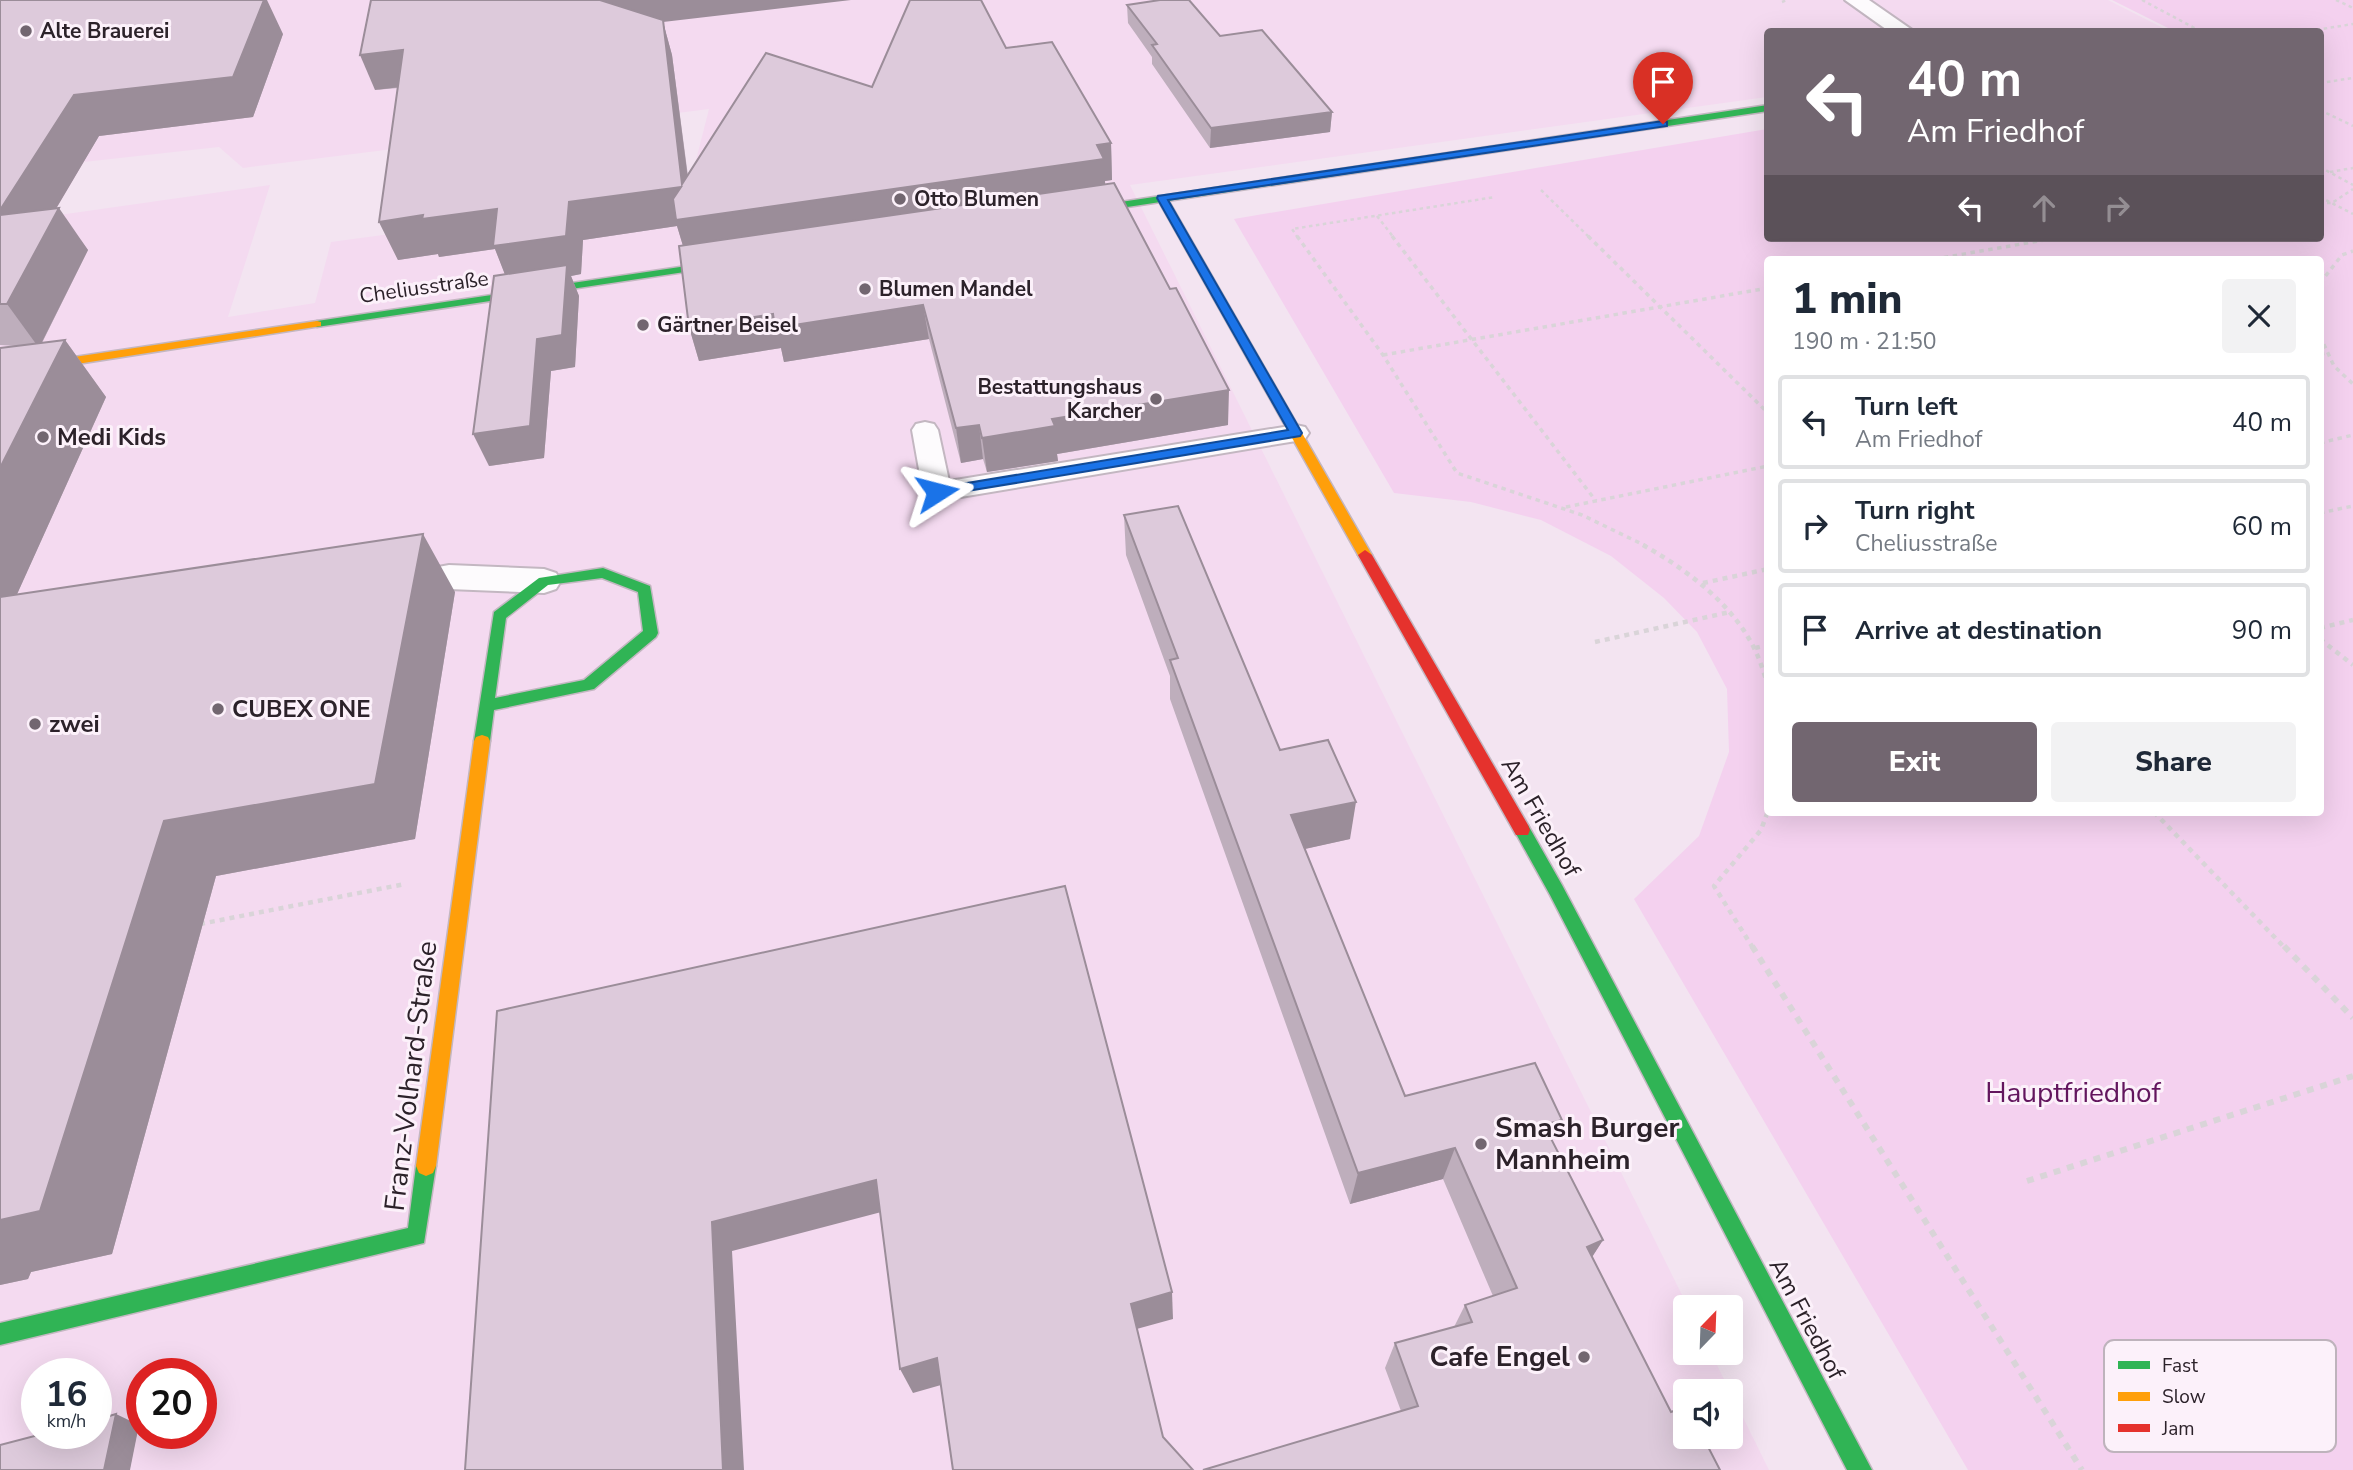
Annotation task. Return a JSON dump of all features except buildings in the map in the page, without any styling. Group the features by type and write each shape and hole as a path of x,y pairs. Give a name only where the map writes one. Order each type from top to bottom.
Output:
{"street":[{"path":"1855,0 1899,28"},
{"path":"1053,215 1764,109"},
{"name":"Am Friedhof","path":"1162,198 1556,890 1860,1470"},
{"name":"Cheliusstraße","path":"0,372 753,260"},
{"path":"367,590 449,577 544,581 603,573 645,589 651,633 589,685 486,706"},
{"name":"Franz-Volhard-Straße","path":"0,1335 417,1236 499,616 544,581"}],"lane":[{"path":"926,430 937,492 1296,433"}],"path":[{"path":"1782,2 1787,0"},
{"path":"2141,0 2194,28"},
{"path":"2336,0 2353,8"},
{"path":"2324,29 2353,24"},
{"path":"2324,82 2353,78"},
{"path":"2324,112 2353,126"},
{"path":"2330,172 2353,168"},
{"path":"2324,169 2353,187 2332,203 2324,203"},
{"path":"1554,188 1541,190 1764,409"},
{"path":"1500,197 1292,229 1383,355 1457,473 1540,497 1666,559 1702,583 1730,612 1755,648 1764,674"},
{"path":"2324,199 2353,215"},
{"path":"1377,215 1595,501"},
{"path":"1952,256 2033,242"},
{"path":"2324,278 2342,255 2353,251"},
{"path":"1383,355 1764,289"},
{"path":"2324,344 2334,366 2353,384"},
{"path":"2324,354 2328,353"},
{"path":"2324,442 2353,435"},
{"path":"1564,507 1764,467"},
{"path":"2324,512 2353,506"},
{"path":"1702,583 1764,570"},
{"path":"1595,642 1730,612"},
{"path":"2324,627 2353,620"},
{"path":"2324,642 2353,665"},
{"path":"1755,648 1764,646"},
{"path":"1766,816 1761,830 1714,886 2082,1470"},
{"path":"2158,816 2353,1018"},
{"path":"189,926 464,873"},
{"path":"2027,1181 2353,1076"}],"shaded area":[{"path":"0,0 2108,0 2163,28 1764,28 1764,97 1130,185 1682,1295 1673,1295 1673,1365 1717,1365 1724,1379 1673,1379 1673,1449 1743,1449 1743,1417 1769,1470 0,1470","holes":["709,109 695,164 843,145 1093,139 331,242 315,303 228,317 270,185 52,216 84,162 219,147 243,168"]}],"green space":[{"name":"Hauptfriedhof","path":"2112,0 2353,0 2353,1470 1968,1470 1634,899 1699,836 1729,752 1727,689 1697,632 1664,598 1611,556 1541,520 1471,502 1394,493 1234,219 1764,130 1764,242 2324,242 2324,28 2168,28"}],"traffic: fast":[{"path":"1074,212 1764,109"},
{"path":"317,324 734,262"},
{"path":"482,741 499,616 544,581 603,573 645,589 651,633 589,685 486,706"},
{"path":"1522,830 1860,1470"},
{"path":"0,1334 417,1236 426,1166"}],"traffic: slow":[{"path":"1162,198 1365,555"},
{"path":"0,372 317,324"},
{"path":"426,1166 482,741"}],"traffic: jam":[{"path":"1365,555 1522,830"}],"place":[{"name":"Alte Brauerei","path":"26,31"},
{"name":"Otto Blumen","path":"900,199"},
{"name":"Blumen Mandel","path":"865,289"},
{"name":"Gärtner Beisel","path":"643,325"},
{"name":"Bestattungshaus Karcher","path":"1156,399"},
{"name":"Medi Kids","path":"43,437"},
{"name":"CUBEX ONE","path":"218,709"},
{"name":"zwei","path":"35,724"},
{"name":"Smash Burger Mannheim","path":"1481,1144"},
{"name":"Cafe Engel","path":"1584,1357"}],"route":[{"path":"937,492 1296,433 1162,198 1663,124"}]}
